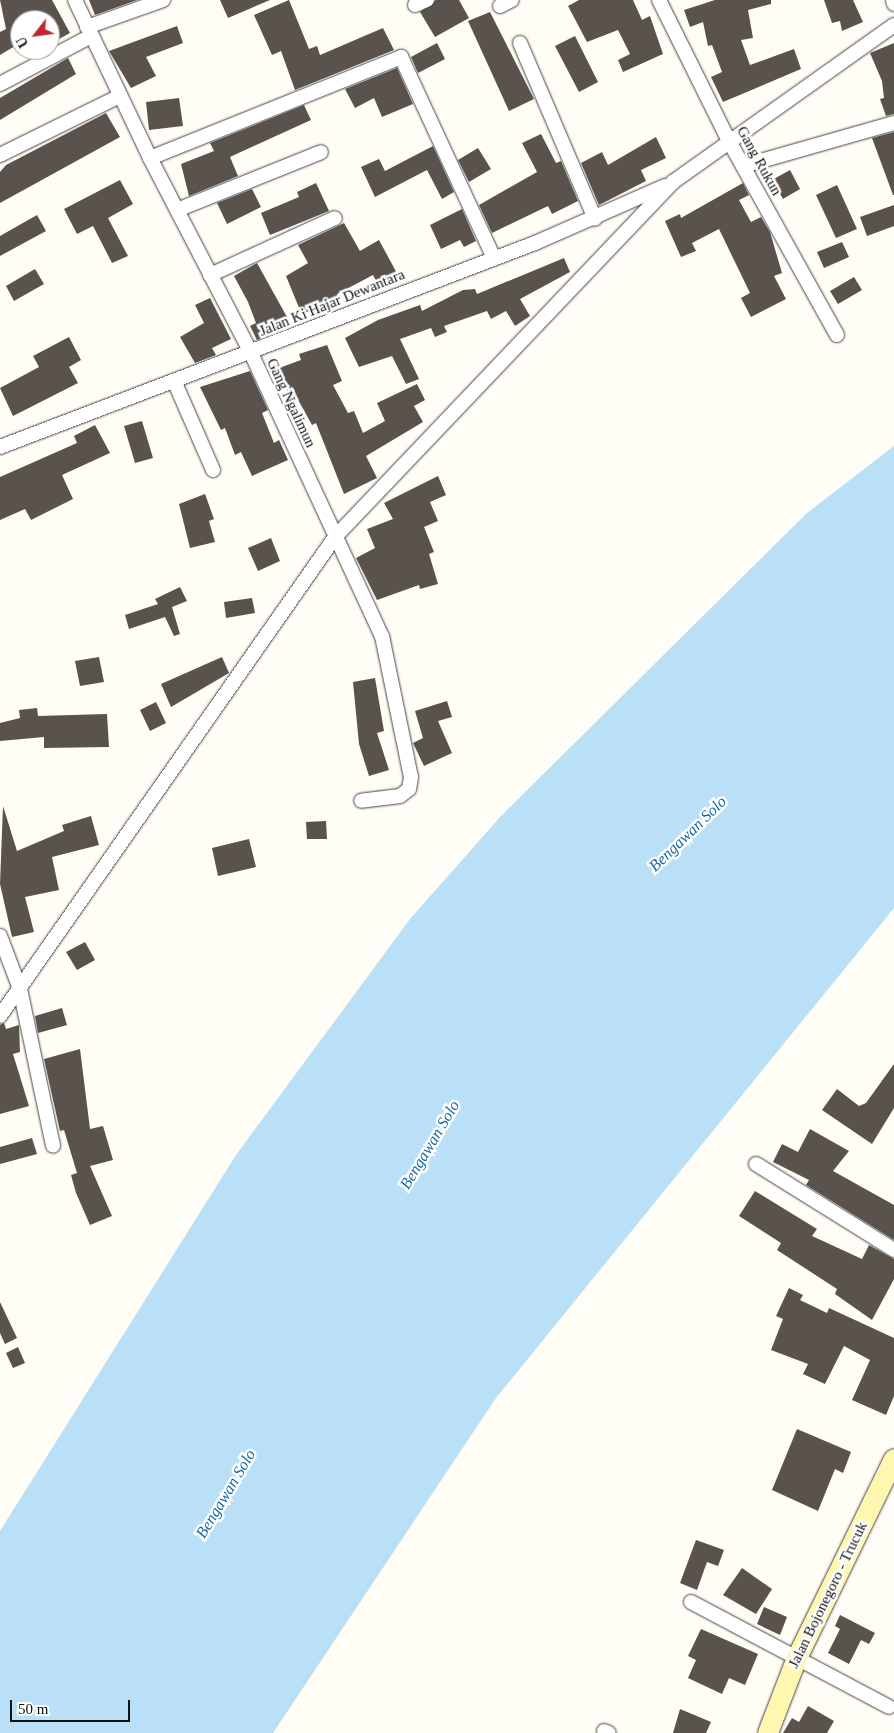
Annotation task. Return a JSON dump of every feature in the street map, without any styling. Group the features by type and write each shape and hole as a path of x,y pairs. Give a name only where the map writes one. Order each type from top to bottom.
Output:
{"street":[{"name":"Gang Ngalimun","path":"75,0 150,158 250,354 382,636 411,777 408,789 400,796 361,801"},
{"path":"0,84 89,32 163,0"},
{"name":"Gang Rukun","path":"659,0 729,141 837,335"},
{"path":"893,0 894,4"},
{"path":"0,1016 335,537 673,182 894,25"},
{"path":"520,43 595,219"},
{"path":"150,158 401,57 494,258"},
{"path":"0,155 120,96"},
{"path":"743,166 894,123"},
{"path":"176,210 320,152"},
{"name":"Jalan Ki Hajar Dewantara","path":"0,447 175,383 595,219 673,182"},
{"path":"210,275 336,218"},
{"path":"175,383 214,470"},
{"path":"0,936 20,989 53,1146"},
{"path":"756,1164 894,1250"},
{"name":"Jalan Bojonegoro - Trucuk","path":"768,1733 796,1658 894,1459"},
{"path":"691,1602 889,1707"}],"water":[{"name":"Bengawan Solo","path":"894,446 894,908 496,1398 273,1733 0,1733 0,1531 236,1155 410,919 501,816 807,513"}],"building":[{"path":"0,0 52,0 57,10 10,10 10,49 0,55 0,32 6,29"},
{"path":"89,0 137,0 95,15"},
{"path":"220,0 270,0 228,18"},
{"path":"289,0 309,49 317,46 320,55 383,28 394,50 295,90 281,51 272,55 254,15"},
{"path":"436,0 459,0 469,18 435,37 420,12"},
{"path":"579,0 633,0 642,20 650,16 663,54 623,72 618,60 630,54 618,30 587,42 568,6"},
{"path":"715,0 771,0 771,4 748,10 753,38 741,40 750,65 794,49 801,69 723,102 711,77 722,72 712,45 708,46 703,22 690,27 684,10"},
{"path":"824,0 853,0 863,22 842,31 840,21 832,23"},
{"path":"490,12 534,99 509,111 468,21"},
{"path":"60,15 70,33 60,38"},
{"path":"177,26 183,43 146,57 156,76 131,88 109,51"},
{"path":"575,36 598,82 579,92 555,46"},
{"path":"437,43 445,59 418,73 411,57"},
{"path":"894,43 894,114 886,116 880,99 884,98 882,81 870,53"},
{"path":"68,58 76,74 0,120 0,98"},
{"path":"397,68 413,104 382,117 374,98 355,108 345,89"},
{"path":"179,98 183,126 149,130 146,102"},
{"path":"304,105 311,120 230,157 238,176 189,196 181,164 214,151 210,143"},
{"path":"106,113 120,137 0,203 0,172 6,165"},
{"path":"894,132 894,195 893,195 872,138"},
{"path":"541,134 556,163 561,161 578,201 552,214 548,206 492,233 479,205 537,172 522,143"},
{"path":"656,137 666,158 641,170 646,181 599,205 581,163 602,152 608,165"},
{"path":"433,146 454,192 442,199 427,170 375,197 361,167 379,159 385,171"},
{"path":"478,148 491,169 469,182 458,160"},
{"path":"790,170 800,189 783,199 772,180"},
{"path":"120,180 133,204 108,218 128,256 112,263 93,226 77,234 64,209"},
{"path":"316,183 329,211 270,235 261,213 299,197 297,192"},
{"path":"743,183 749,195 739,200 751,222 761,217 770,232 782,273 774,276 786,299 751,317 741,298 750,293 719,229 692,243 696,251 681,257 665,221 680,214 681,218"},
{"path":"837,185 857,229 836,238 816,195"},
{"path":"252,189 261,207 227,224 217,203"},
{"path":"894,205 894,226 867,236 860,217"},
{"path":"462,209 476,241 464,247 460,240 441,249 430,225"},
{"path":"37,215 46,231 0,256 0,236"},
{"path":"344,223 360,251 379,240 399,277 380,288 373,275 337,294 341,303 329,310 325,302 302,315 286,276 308,263 298,245"},
{"path":"842,242 849,257 824,268 817,252"},
{"path":"564,258 570,272 520,299 530,316 515,326 506,311 491,319 487,311 444,326 447,332 435,337 431,328 400,339 419,379 406,384 392,356 359,367 345,338 378,320 420,305 422,311 463,290 475,289 477,294"},
{"path":"257,263 292,326 257,340 250,326 256,323 248,302 234,276"},
{"path":"35,269 44,284 14,301 6,286"},
{"path":"854,277 862,290 838,304 830,291"},
{"path":"210,298 231,339 212,348 216,355 195,363 180,337 204,323 195,305"},
{"path":"69,337 81,360 69,367 78,383 13,416 0,388 39,367 33,356"},
{"path":"327,345 342,381 333,385 348,413 354,411 363,433 385,421 377,403 417,384 425,400 414,406 423,422 366,456 377,478 344,494 316,423 312,425 296,396 290,398 279,368 301,360 299,354"},
{"path":"250,371 268,410 262,413 274,443 279,440 288,460 252,476 241,452 235,455 225,428 221,430 200,387"},
{"path":"142,421 153,458 135,463 124,426"},
{"path":"95,425 110,453 62,475 73,499 31,520 25,509 0,520 0,477 77,443 74,436"},
{"path":"438,476 446,495 430,502 438,521 424,527 434,552 429,554 438,584 420,589 419,585 377,600 356,558 375,548 367,529 393,519 384,503"},
{"path":"205,494 214,519 209,521 215,542 190,548 179,504"},
{"path":"271,538 280,561 258,571 248,548"},
{"path":"180,587 187,601 172,607 180,634 174,636 165,617 129,629 125,615 158,604 155,599"},
{"path":"252,598 255,613 226,618 224,602"},
{"path":"99,657 104,682 80,686 75,661"},
{"path":"222,657 229,673 171,707 161,684"},
{"path":"375,678 384,731 377,733 389,770 369,776 359,744 353,682"},
{"path":"447,701 452,717 438,721 452,753 424,766 413,743 423,738 415,711"},
{"path":"156,702 166,723 150,731 140,710"},
{"path":"37,708 38,716 107,714 109,747 44,748 44,737 0,741 0,723 20,718 19,710"},
{"path":"3,806 17,851 64,831 62,825 91,816 99,845 52,857 59,890 25,897 34,932 12,937 0,884"},
{"path":"326,821 327,839 307,839 306,822"},
{"path":"249,839 256,867 218,876 212,848"},
{"path":"85,942 95,960 77,970 66,952"},
{"path":"62,1008 67,1025 38,1033 35,1016"},
{"path":"4,1023 6,1029 19,1025 20,1052 13,1054 29,1106 0,1114 0,1025"},
{"path":"80,1049 90,1129 103,1126 113,1160 90,1166 112,1216 90,1225 76,1193 71,1175 77,1173 64,1130 60,1131 44,1059"},
{"path":"894,1064 894,1108 872,1144 822,1110 837,1089 859,1106 866,1103"},
{"path":"810,1129 849,1151 833,1171 894,1205 894,1240 806,1185 809,1180 773,1162 782,1144 798,1152"},
{"path":"32,1138 37,1154 0,1164 0,1147"},
{"path":"755,1191 817,1229 812,1236 862,1259 869,1245 894,1259 894,1279 872,1320 835,1294 837,1289 777,1250 781,1243 739,1216"},
{"path":"789,1288 803,1295 800,1300 827,1313 829,1308 894,1338 894,1396 886,1415 852,1400 870,1360 844,1346 825,1384 803,1374 808,1364 771,1350 783,1319 776,1316"},
{"path":"0,1302 17,1338 5,1344 0,1333"},
{"path":"18,1347 25,1363 13,1368 6,1353"},
{"path":"797,1429 851,1452 843,1473 835,1469 818,1511 772,1490"},
{"path":"696,1540 724,1550 718,1566 707,1562 697,1590 680,1583"},
{"path":"742,1568 772,1589 756,1614 723,1595"},
{"path":"764,1607 787,1617 780,1635 757,1624"},
{"path":"840,1615 875,1633 869,1644 861,1640 849,1664 828,1653 840,1629 835,1626"},
{"path":"701,1629 758,1654 745,1685 729,1678 722,1694 688,1678 696,1660 688,1656"},
{"path":"808,1706 834,1721 827,1733 783,1733 792,1718 799,1722"},
{"path":"680,1709 711,1722 706,1733 673,1733"}]}
